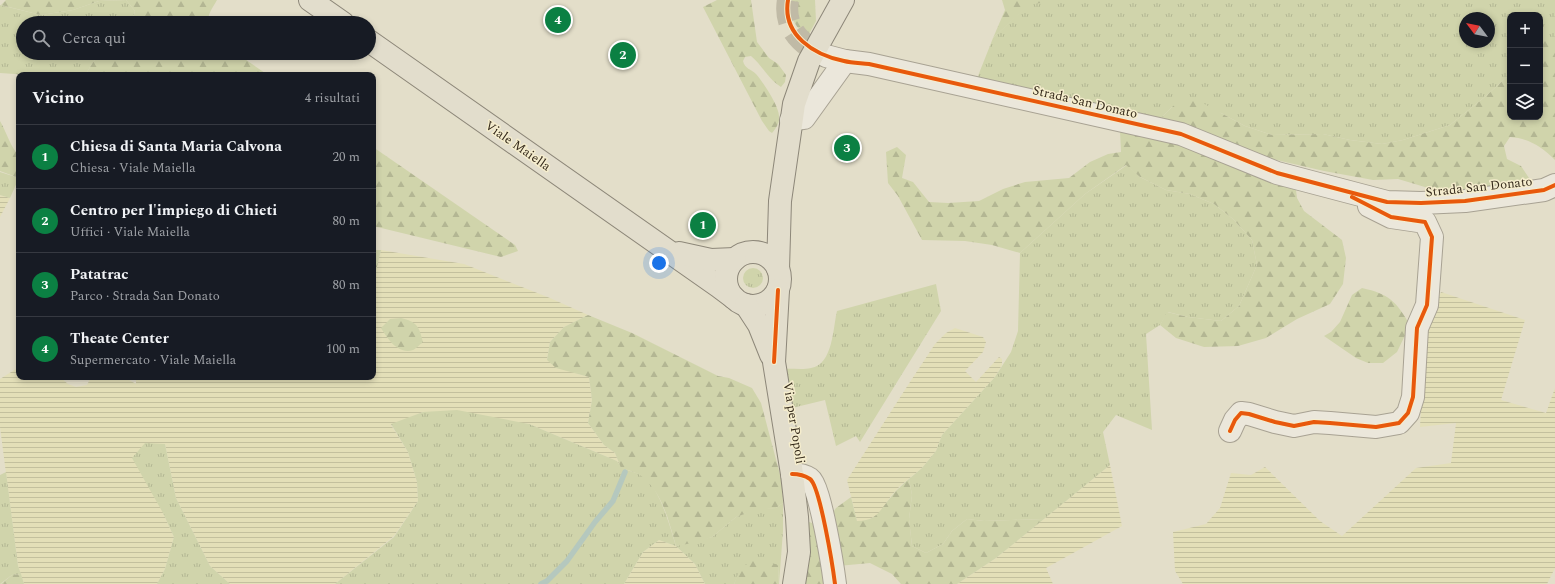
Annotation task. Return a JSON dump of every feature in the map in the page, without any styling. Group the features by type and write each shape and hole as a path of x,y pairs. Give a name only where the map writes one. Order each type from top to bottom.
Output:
{"main road":[{"path":"310,0 333,16"},
{"path":"743,256 759,253 767,256 773,262 778,279 772,298 763,304 753,306 740,302 726,286 727,271 743,256 760,246 769,233 780,201 791,120 798,90 809,61 843,0"},
{"name":"Viale Maiella","path":"376,46 740,302"},
{"name":"Via per Popoli","path":"780,201 774,362 792,474 797,517 799,552 794,584"},
{"name":"Viale Maiella","path":"668,250 710,260 743,256"},
{"name":"Via per Popoli","path":"740,302 759,324 774,362"}],"street":[{"name":"Strada San Donato","path":"791,120 804,118 836,58 869,64 1181,134 1278,173 1387,202 1421,203 1465,201 1544,190 1555,185"},
{"name":"Strada San Donato","path":"1230,431 1235,420 1241,414 1249,414 1294,426 1314,422 1376,427 1399,423 1408,413 1413,397 1417,328 1427,305 1432,237 1425,222 1391,217 1334,188"},
{"path":"792,474 801,475 811,479 816,488 828,538 835,584"}],"shaded area":[{"path":"0,195 10,198 0,217"},
{"path":"381,250 464,264 550,298 588,315 564,327 550,342 547,360 578,374 589,377 592,400 588,423 604,445 615,453 621,468 617,461 529,424 423,412 391,425 408,452 417,482 418,501 394,536 335,584 230,584 210,566 176,498 165,444 163,513 174,537 165,569 157,584 24,584 18,566 0,427 0,379 16,369 16,380 63,380 68,384 76,387 87,385 90,380 129,380 136,384 136,380 376,380 376,268"},
{"path":"1441,292 1525,320 1501,400 1546,413 1555,388 1555,568 1547,584 1183,584 1175,571 1173,532 1206,524 1220,508 1231,473 1251,475 1265,467 1320,521 1342,536 1416,468 1451,463 1456,423 1420,427 1425,329"},
{"path":"955,328 983,337 986,342 983,352 965,371 976,382 999,357 1002,359 1002,365 995,377 942,435 936,451 922,468 900,486 879,514 866,521 857,521 847,480 935,344 946,333"},
{"path":"1110,465 1122,526 1046,568 1053,584 957,584 996,558"},
{"path":"659,540 676,546 695,564 705,584 624,584 643,552"}],"green space":[{"path":"6,0 126,0 99,1 73,10 41,15 1,5"},
{"path":"126,0 135,11 134,16 16,16 16,60 95,60 87,72 16,72 16,74 0,73 0,5 41,15 73,10 99,1"},
{"path":"126,0 217,0 209,16 134,16 135,11"},
{"path":"717,0 751,0 757,42 769,58 778,64 786,75 785,82 781,87 772,80 751,56 745,57 743,61 744,64 759,78 776,106 779,121 772,133 762,121 703,7"},
{"path":"792,0 815,0 816,21 808,36 799,29 794,21 792,16"},
{"path":"1002,0 1057,0 1054,2 1030,4 993,38 1005,10"},
{"path":"1033,0 1555,0 1555,37 1543,37 1543,12 1507,12 1507,77 1486,96 1450,125 1403,140 1382,144 1350,140 1323,134 1272,135 1245,126 1221,113 1172,107 1160,119 976,81 993,38"},
{"path":"1543,37 1555,37 1555,160 1545,151 1529,141 1510,137 1504,146 1507,159 1521,166 1529,178 1511,184 1445,193 1398,179 1373,180 1324,171 1242,152 1160,119 1183,98 1197,100 1245,126 1272,135 1323,134 1350,140 1382,144 1403,140 1450,125 1507,77 1507,120 1543,120"},
{"path":"95,60 246,60 264,72 87,72"},
{"path":"0,121 16,152 16,177 0,171"},
{"path":"1120,131 1177,140 1295,182 1297,198 1304,211 1342,240 1346,258 1343,284 1330,304 1297,319 1266,338 1238,346 1204,347 1176,338 1160,325 1167,312 1188,317 1221,321 1239,306 1257,265 1252,240 1233,219 1214,204 1190,194 1166,190 1140,177 1126,165 1085,194 1020,253 992,245 965,241 922,240 898,196 888,183 886,152 897,147 906,155 902,178 913,182 929,202 948,203 979,201 1003,189 1025,182 1069,178 1090,162 1108,154 1121,152"},
{"path":"376,149 515,245 518,251 501,257 376,227"},
{"path":"1127,165 1140,177 1166,190 1190,194 1214,204 1233,219 1252,240 1257,265 1239,306 1221,321 1188,317 1168,312 1160,325 1146,334 1152,430 1116,415 1103,432 1110,465 1044,519 984,521 967,519 952,531 943,544 926,553 912,546 909,519 912,495 909,479 922,468 936,451 942,435 995,377 1011,352 1018,331 1020,253 1085,194"},
{"path":"0,172 16,177 16,185 10,198 0,195"},
{"path":"376,250 381,250 376,271"},
{"path":"753,268 760,271 763,278 760,285 753,288 746,285 743,278 746,271"},
{"path":"936,284 941,311 860,442 856,436 836,446 825,400 788,409 782,369 811,368 824,360 831,344 837,311"},
{"path":"1362,288 1379,293 1391,300 1396,304 1410,325 1397,352 1383,363 1368,363 1356,358 1324,336 1331,332 1340,322 1352,295"},
{"path":"588,315 632,333 718,376 729,378 752,388 761,403 782,482 783,503 776,508 756,510 736,517 712,537 698,542 676,546 661,501 651,485 642,476 621,468 615,453 604,445 588,423 592,400 589,377 556,368 547,360 550,342 564,327"},
{"path":"401,318 414,323 420,332 423,342 413,350 408,351 398,348 390,341 381,328 390,319"},
{"path":"457,410 529,424 617,461 625,469 643,476 654,489 664,508 676,546 659,540 643,552 624,584 335,584 394,537 418,501 417,482 408,452 391,424 423,412"},
{"path":"145,443 165,444 176,498 210,566 230,584 157,584 165,569 174,537 163,513 132,458"},
{"path":"6,472 18,566 21,574 12,575 0,584 0,475"},
{"path":"909,479 912,495 909,519 912,546 926,553 943,544 952,531 967,519 984,521 1044,519 996,558 957,584 901,584 892,574 870,563 838,566 829,518 836,508 851,497 857,521 864,521 877,514 895,492"},
{"path":"783,503 783,531 779,584 778,565 740,572 734,584 705,584 695,564 676,546 712,537 736,517 756,509 776,508"},
{"path":"809,522 815,524 828,584 802,584 805,524"},
{"path":"753,558 778,565 779,584 734,584 739,572"},
{"path":"21,574 24,584 1,584 12,575"}],"waterway":[{"path":"541,584 547,581 567,561 595,522 613,501 625,472"}],"tunnel":[{"path":"788,0 788,19 796,35 809,47 826,56"}],"cycle path":[{"path":"788,0 787,12 795,33 802,41 812,48 833,58 869,64 1181,134 1277,173 1387,202 1421,203 1465,201 1544,190 1555,185"},
{"path":"1230,431 1235,420 1241,413 1294,426 1314,422 1376,427 1399,423 1408,413 1413,397 1417,328 1427,305 1432,237 1425,222 1391,217 1352,197"},
{"path":"774,362 778,290"},
{"path":"792,474 801,475 808,478 814,485 826,528 835,584"}],"place":[{"name":"Theate Center","path":"558,20"},
{"name":"Centro per l'impiego di Chieti","path":"623,55"},
{"name":"Patatrac","path":"847,148"},
{"name":"Chiesa di Santa Maria Calvona","path":"703,225"}]}
